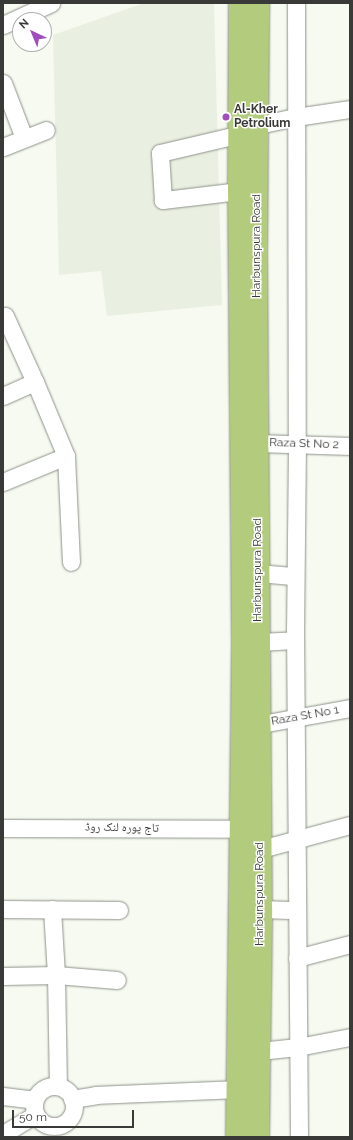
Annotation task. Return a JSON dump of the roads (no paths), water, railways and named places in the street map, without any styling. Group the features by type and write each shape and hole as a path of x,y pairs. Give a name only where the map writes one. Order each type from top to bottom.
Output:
{"main road":[{"name":"Harbunspura Road","path":"237,1137 240,829 252,724 258,642 257,443 248,252 239,191 249,130 240,3"},
{"name":"Harbunspura Road","path":"258,3 249,130 248,252 252,724 261,849 258,1137"}],"street":[{"path":"3,25 32,7 51,3"},
{"path":"296,3 297,444 295,717 299,1137"},
{"path":"3,84 24,138"},
{"path":"239,191 163,200 160,153 296,117 350,109"},
{"path":"3,147 46,130"},
{"path":"3,317 5,316 35,382 66,456 71,562"},
{"path":"3,396 35,382"},
{"name":"Raza St No 2","path":"257,443 350,446"},
{"path":"3,482 66,456"},
{"path":"258,573 295,576"},
{"path":"258,642 295,640"},
{"name":"Raza St No 1","path":"252,724 350,708"},
{"path":"261,849 350,826"},
{"name":"تاج پورہ لنک روڈ","path":"3,828 240,829"},
{"path":"3,909 118,910"},
{"path":"52,909 56,975 58,1086"},
{"path":"261,909 297,910"},
{"path":"297,958 350,944"},
{"path":"3,976 56,975 117,980"},
{"path":"259,1051 298,1047 350,1037"},
{"path":"3,1134 35,1107 40,1092 47,1087 58,1086 68,1092 72,1099 74,1108 70,1117 56,1132 40,1121 35,1107"},
{"path":"72,1099 96,1095 237,1089"},
{"path":"3,1096 35,1107"}],"place":[{"name":"Al-Kher Petrolium","path":"226,117"}]}
